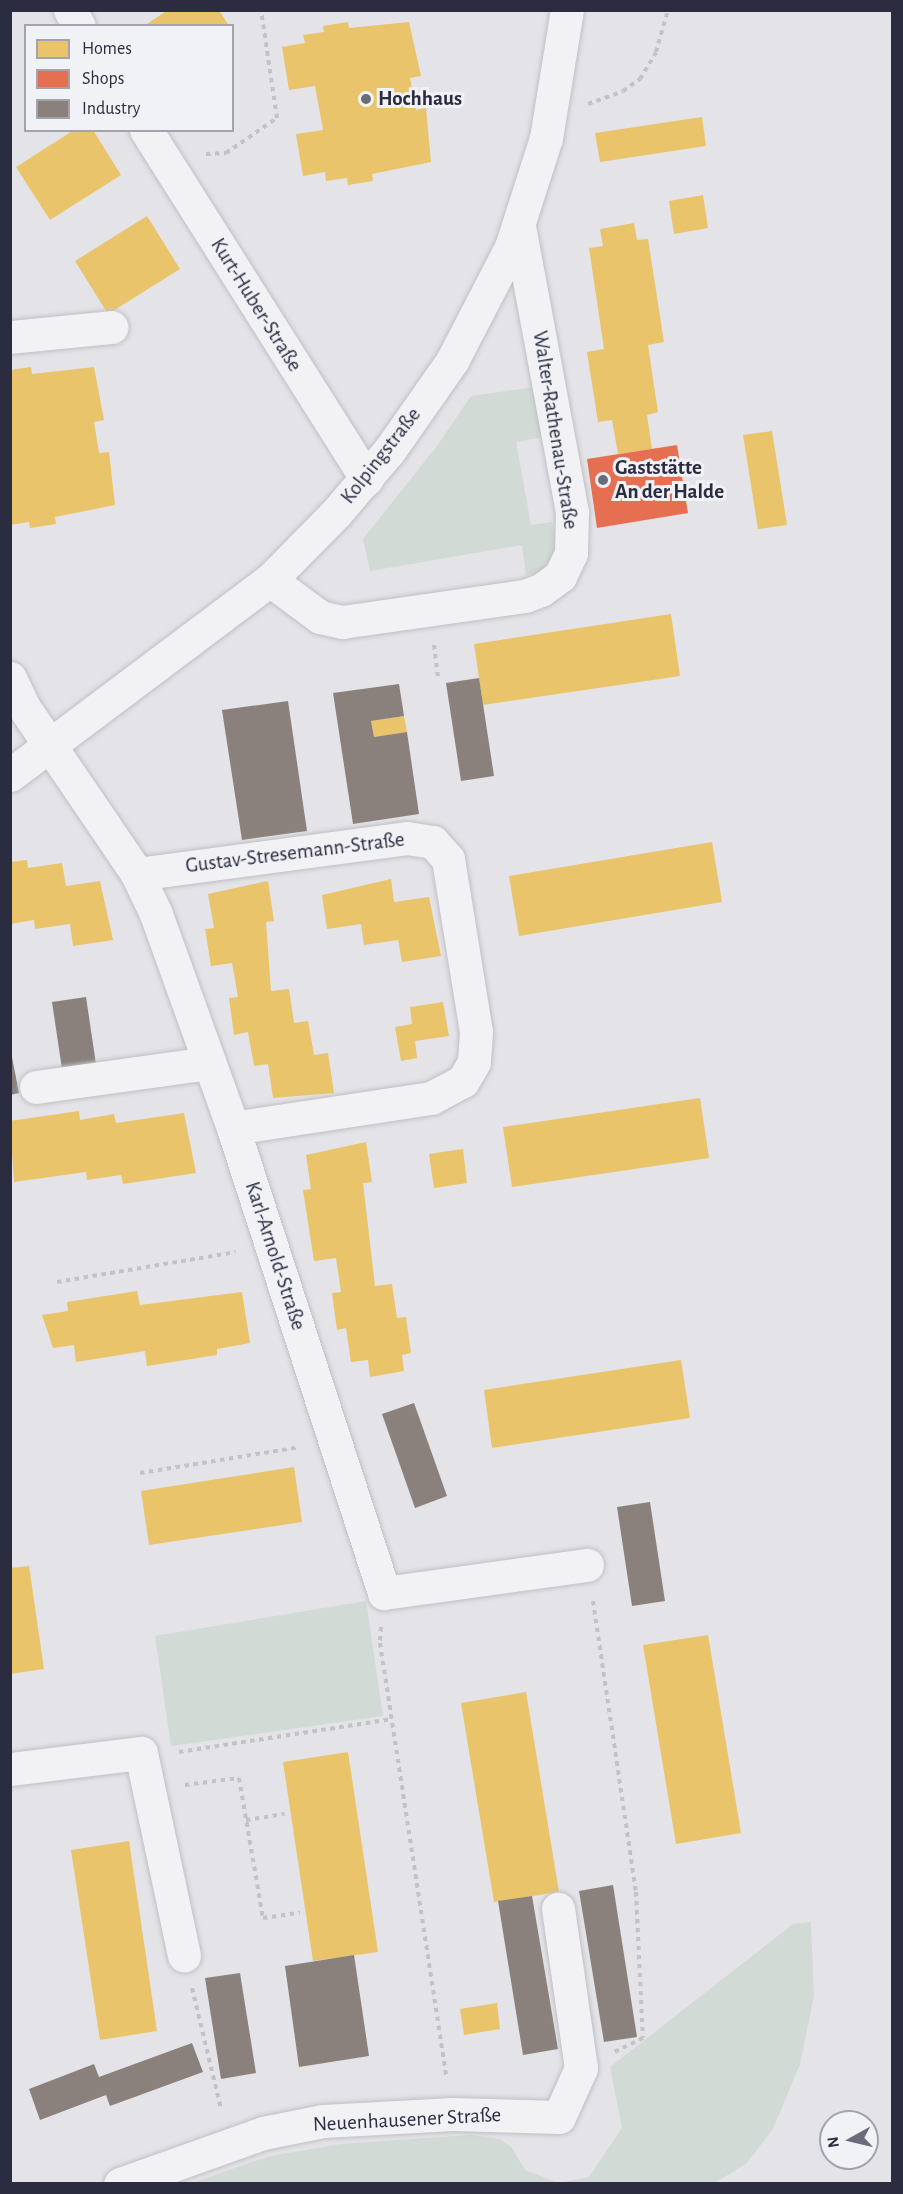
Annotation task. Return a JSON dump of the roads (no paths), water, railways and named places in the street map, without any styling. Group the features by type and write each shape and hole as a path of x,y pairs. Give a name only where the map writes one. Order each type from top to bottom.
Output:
{"street":[{"path":"70,10 78,24"},
{"name":"Kolpingstraße","path":"10,775 52,746 270,580 367,479 452,361 496,281 519,224 550,117 567,10"},
{"name":"Kurt-Huber-Straße","path":"155,143 367,479"},
{"name":"Walter-Rathenau-Straße","path":"270,580 320,618 342,622 525,596 541,590 560,576 571,553 572,512 519,224"},
{"path":"10,337 112,327"},
{"name":"Karl-Arnold-Straße","path":"10,678 23,706 137,874 233,1128 384,1593 587,1565"},
{"name":"Gustav-Stresemann-Straße","path":"137,874 407,838 433,842 448,859 476,1032 474,1062 464,1081 431,1098 233,1128"},
{"path":"36,1087 209,1063"},
{"path":"10,1769 141,1753 184,1955"},
{"name":"Neuenhausener Straße","path":"120,2184 229,2144 323,2121 453,2114 559,2117 581,2068 558,1909"}],"place":[{"name":"Hochhaus","path":"366,99"},
{"name":"Gaststätte An der Halde","path":"603,480"}]}
